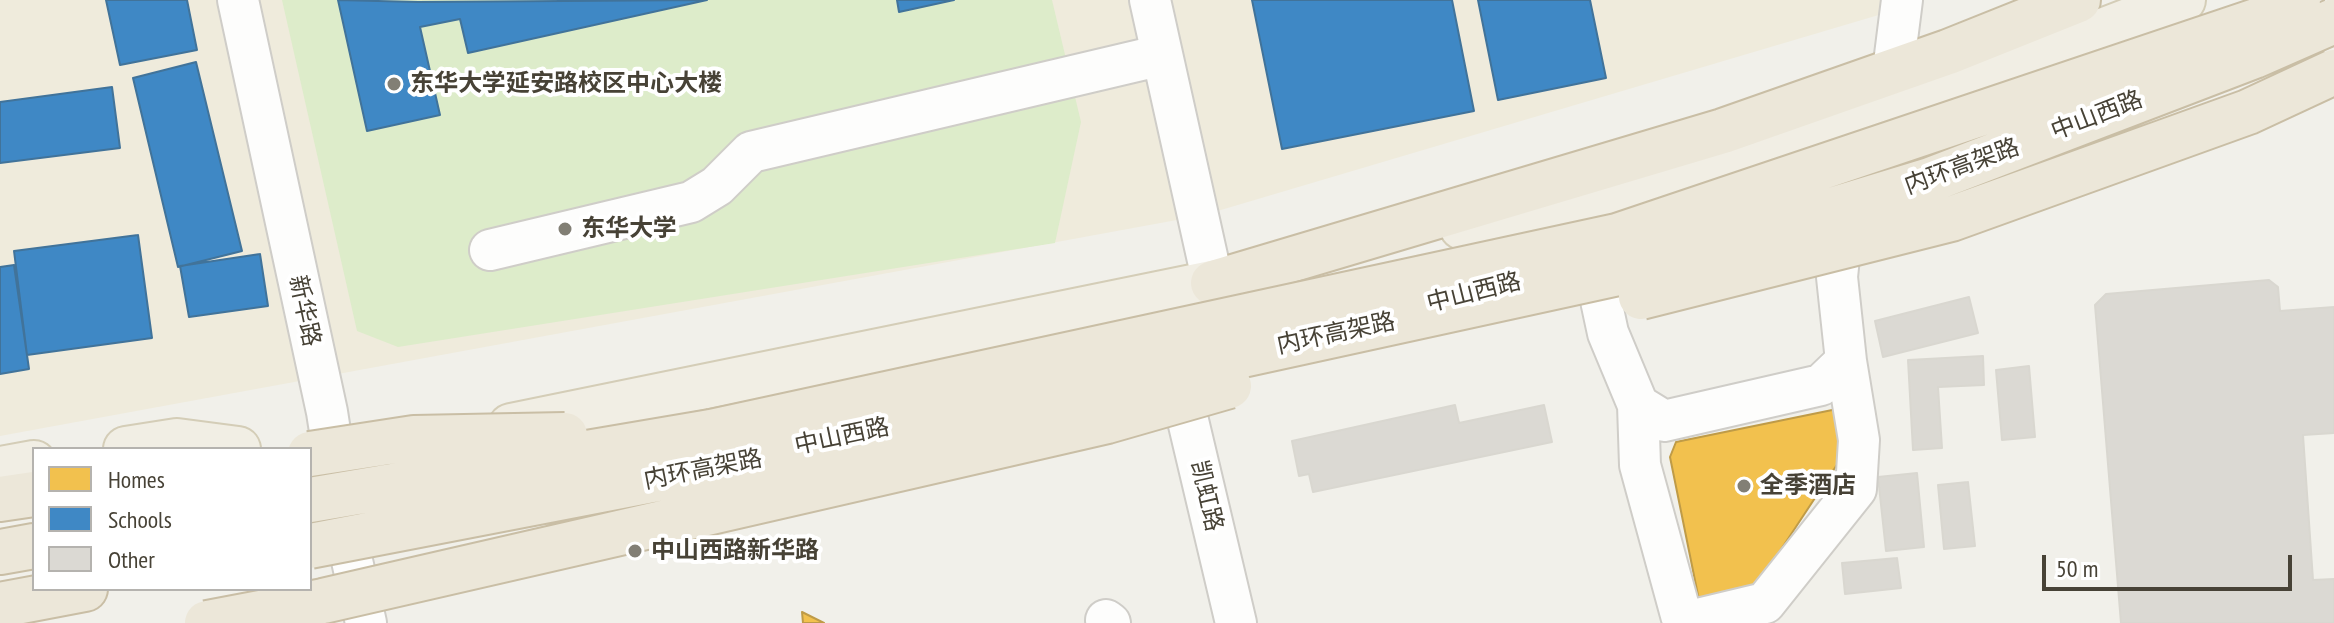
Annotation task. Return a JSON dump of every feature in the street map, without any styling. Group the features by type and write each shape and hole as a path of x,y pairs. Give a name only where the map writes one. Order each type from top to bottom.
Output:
{"highway":[{"path":"1213,283 1723,131 1893,71 2078,0"},
{"name":"内环高架路","path":"312,500 711,432 1617,236 2259,20 2298,0"},
{"name":"内环高架路","path":"322,541 793,453 1641,268 1930,180 2334,23"},
{"path":"1176,369 1489,324 1647,296 1951,219 2248,112 2334,72"},
{"path":"207,623 323,601 1107,421 1641,268"},
{"path":"316,460 414,438 711,432"},
{"path":"0,499 32,494"},
{"path":"0,552 32,546"},
{"path":"0,607 76,591"},
{"path":"270,623 323,601"}],"main road":[{"path":"316,460 1213,283 1572,203 1755,156 1928,98 2183,0"},
{"name":"中山西路","path":"322,541 1176,369 1726,232 2012,149 2334,23"},
{"path":"139,447 177,441 223,447"},
{"path":"0,469 32,463"},
{"path":"0,519 32,513"},
{"path":"0,607 84,591"}],"street":[{"name":"新华路","path":"238,0 316,460 322,541 366,623"},
{"path":"1150,0 1213,283"},
{"path":"1893,71 1902,0"},
{"path":"490,250 691,202 717,186 751,152 1162,55"},
{"path":"1593,263 1608,333 1638,405 1640,465 1681,615 1694,620 1767,613 1856,489 1859,440 1837,277 1845,197"},
{"path":"1638,405 1664,421 1821,385 1846,361"},
{"name":"凯虹路","path":"1176,369 1236,623"}],"shaded area":[{"name":"东华大学","path":"0,0 1884,0 1882,14 1204,215 0,436"}],"green space":[{"path":"282,0 1052,0 1081,122 1055,243 398,347 357,331"}],"building: Homes":[{"path":"1842,408 1850,445 1743,607 1702,615 1670,457 1676,442"},
{"path":"802,612 824,623 803,623"}],"building: Schools":[{"path":"106,0 187,0 197,50 120,65"},
{"name":"东华大学延安路校区中心大楼","path":"338,0 707,0 468,53 460,19 420,27 440,115 367,131"},
{"path":"897,0 954,0 899,12"},
{"path":"1252,0 1452,0 1474,111 1282,149"},
{"path":"1478,0 1590,0 1606,78 1498,100"},
{"path":"196,62 242,251 178,267 133,78"},
{"path":"112,87 120,148 0,163 0,102"},
{"path":"138,235 152,338 27,355 14,251"},
{"path":"260,254 268,306 189,317 180,266"},
{"path":"14,265 29,369 0,374 0,267"}],"building: Other":[{"path":"2269,280 2278,287 2280,311 2334,307 2334,433 2303,435 2313,580 2334,579 2334,623 2121,623 2095,305 2106,294"},
{"path":"1969,297 1978,333 1883,357 1875,321"},
{"path":"1983,356 1984,385 1938,387 1942,448 1913,450 1908,360"},
{"path":"2029,366 2035,437 2002,440 1996,370"},
{"path":"1455,405 1459,423 1544,405 1552,442 1313,492 1309,474 1299,476 1292,441"},
{"path":"1917,473 1924,547 1886,551 1878,477"},
{"path":"1968,482 1975,546 1944,549 1938,485"},
{"path":"1897,558 1901,588 1845,594 1842,563"}],"place":[{"name":"东华大学延安路校区中心大楼","path":"394,84"},
{"name":"东华大学","path":"565,229"},
{"name":"全季酒店","path":"1744,486"},
{"name":"中山西路新华路","path":"635,551"}]}
